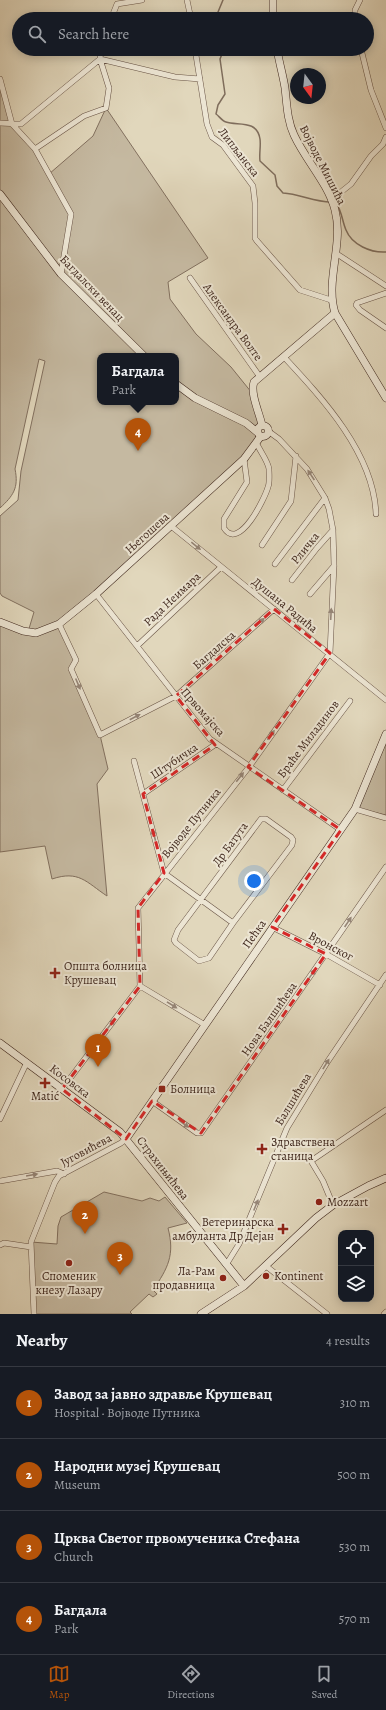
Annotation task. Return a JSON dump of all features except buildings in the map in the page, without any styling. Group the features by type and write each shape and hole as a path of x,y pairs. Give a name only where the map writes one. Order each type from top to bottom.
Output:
{"street":[{"path":"114,12 117,4 142,0"},
{"path":"187,0 189,12"},
{"path":"273,0 273,12"},
{"path":"355,12 360,0"},
{"path":"35,148 84,116 106,108 109,97 109,88 100,56"},
{"name":"Липљанска","path":"197,56 207,124 212,137 224,145 253,186 257,241 300,290 331,300"},
{"name":"Војводе Мишића","path":"278,56 285,87 289,122 294,136 330,198 335,211 336,254 331,300 335,313 386,398"},
{"path":"363,56 371,90 386,128"},
{"path":"100,59 175,77 200,79"},
{"path":"0,123 21,124 100,59"},
{"path":"0,79 12,124 35,148 71,214 61,274"},
{"path":"330,198 351,184 386,137"},
{"name":"Багдалски венац","path":"0,194 61,274 141,353"},
{"path":"336,254 386,286"},
{"name":"Александра Волте","path":"190,278 260,377"},
{"path":"386,293 356,303 356,305 360,310 386,328"},
{"path":"330,653 334,565 333,530 325,498 307,469 296,456 279,439 268,431 267,427 262,425 252,387 254,382 335,313"},
{"path":"284,357 338,419 368,476 376,502 376,514"},
{"path":"179,386 195,398 246,423 259,434 266,435 268,431"},
{"path":"259,434 257,428 262,425"},
{"name":"Његошева","path":"0,622 23,631 36,633 59,624 96,594 244,459 256,444 259,434"},
{"path":"244,459 247,482 223,523 226,530 237,533 243,530 258,512 269,486 269,467 256,444"},
{"path":"262,545 291,501 296,456"},
{"path":"275,564 325,498"},
{"name":"Душана Радића","path":"171,526 274,610 330,653 386,700"},
{"name":"Рличка","path":"292,580 333,530"},
{"path":"310,594 334,565"},
{"name":"Рада Неимара","path":"137,646 221,567"},
{"name":"Првомајска","path":"96,594 200,728 216,744 341,830"},
{"name":"Багдалска","path":"59,624 76,660 71,669 100,735 176,696 274,610"},
{"name":"Војводе Путника","path":"140,986 138,908 164,873 249,767 330,653"},
{"name":"Браће Миладинов","path":"283,790 350,701"},
{"name":"Пећка","path":"126,1139 355,809 386,734"},
{"name":"Штубичка","path":"143,794 216,744"},
{"path":"134,761 164,873 233,923"},
{"path":"355,809 386,818"},
{"name":"Др Батута","path":"266,819 291,837 293,840 292,845 233,923 208,958 199,961 176,944 174,940 182,924 260,820 266,819"},
{"name":"Нова Балшићева","path":"152,1101 197,1134 201,1133 386,867"},
{"name":"Вронског","path":"272,927 326,954 380,984"},
{"name":"Балшићева","path":"226,1265 239,1244 287,1128 328,1061 386,975"},
{"path":"62,1089 140,986 205,1025"},
{"name":"Косовска","path":"0,1043 114,1127 126,1139"},
{"path":"0,1119 27,1062"},
{"path":"333,1205 323,1181 311,1161 386,1110"},
{"name":"Страхињићева","path":"126,1139 244,1286"},
{"name":"Југовићева","path":"34,1314 31,1242 53,1185 59,1176 126,1139"},
{"path":"0,1181 57,1171 64,1174"},
{"path":"202,1314 244,1286 333,1205 386,1178"},
{"path":"1,1243 31,1249"},
{"path":"266,1266 327,1314"}],"highlighted area":[{"path":"274,609 330,653 248,767 341,830 272,927 326,954 201,1133 152,1101 126,1139 62,1089 140,986 138,908 164,873 143,794 215,745 176,696"}],"shaded area":[{"path":"0,79 12,124 35,149 49,174 93,136 106,108 208,258 168,282 170,299 196,334 231,367 252,393 260,426 257,428 257,444 59,624 76,660 71,669 100,735 108,769 97,784 107,896 87,882 76,877 69,876 52,879 45,846 0,852 0,622 28,632 34,612 2,596 0,593 0,516 18,500 21,471 45,361 39,359 15,469 15,487 8,500 0,508"},
{"path":"386,734 386,815 355,808"},
{"path":"104,1192 142,1201 150,1198 159,1201 165,1197 187,1223 168,1228 171,1246 169,1261 163,1275 153,1290 157,1294 153,1297 149,1294 130,1312 132,1314 34,1314 31,1242 57,1244 58,1226 61,1217"}],"waterway":[{"path":"218,12 223,0"},
{"path":"221,56 220,59 225,94 218,105 216,114 223,121 246,124 255,128 260,139 260,161 275,175 277,186 283,193 319,201 331,202"},
{"path":"336,203 340,209 346,230 357,244 374,251 386,252"}],"place":[{"name":"Багдала","path":"138,451"},
{"name":"Општа болница Крушевац","path":"55,973"},
{"name":"Завод за јавно здравље Крушевац","path":"98,1067"},
{"name":"Matić","path":"45,1083"},
{"name":"Болница","path":"162,1089"},
{"name":"Здравствена станица","path":"262,1149"},
{"name":"Mozzart","path":"319,1202"},
{"name":"Ветеринарска амбуланта Др Дејан","path":"283,1229"},
{"name":"Народни музеј Крушевац","path":"85,1234"},
{"name":"Споменик кнезу Лазару","path":"69,1263"},
{"name":"Црква Светог првомученика Стефана","path":"120,1275"},
{"name":"Kontinent","path":"266,1276"},
{"name":"Ла-Рам продавница","path":"223,1278"}]}
